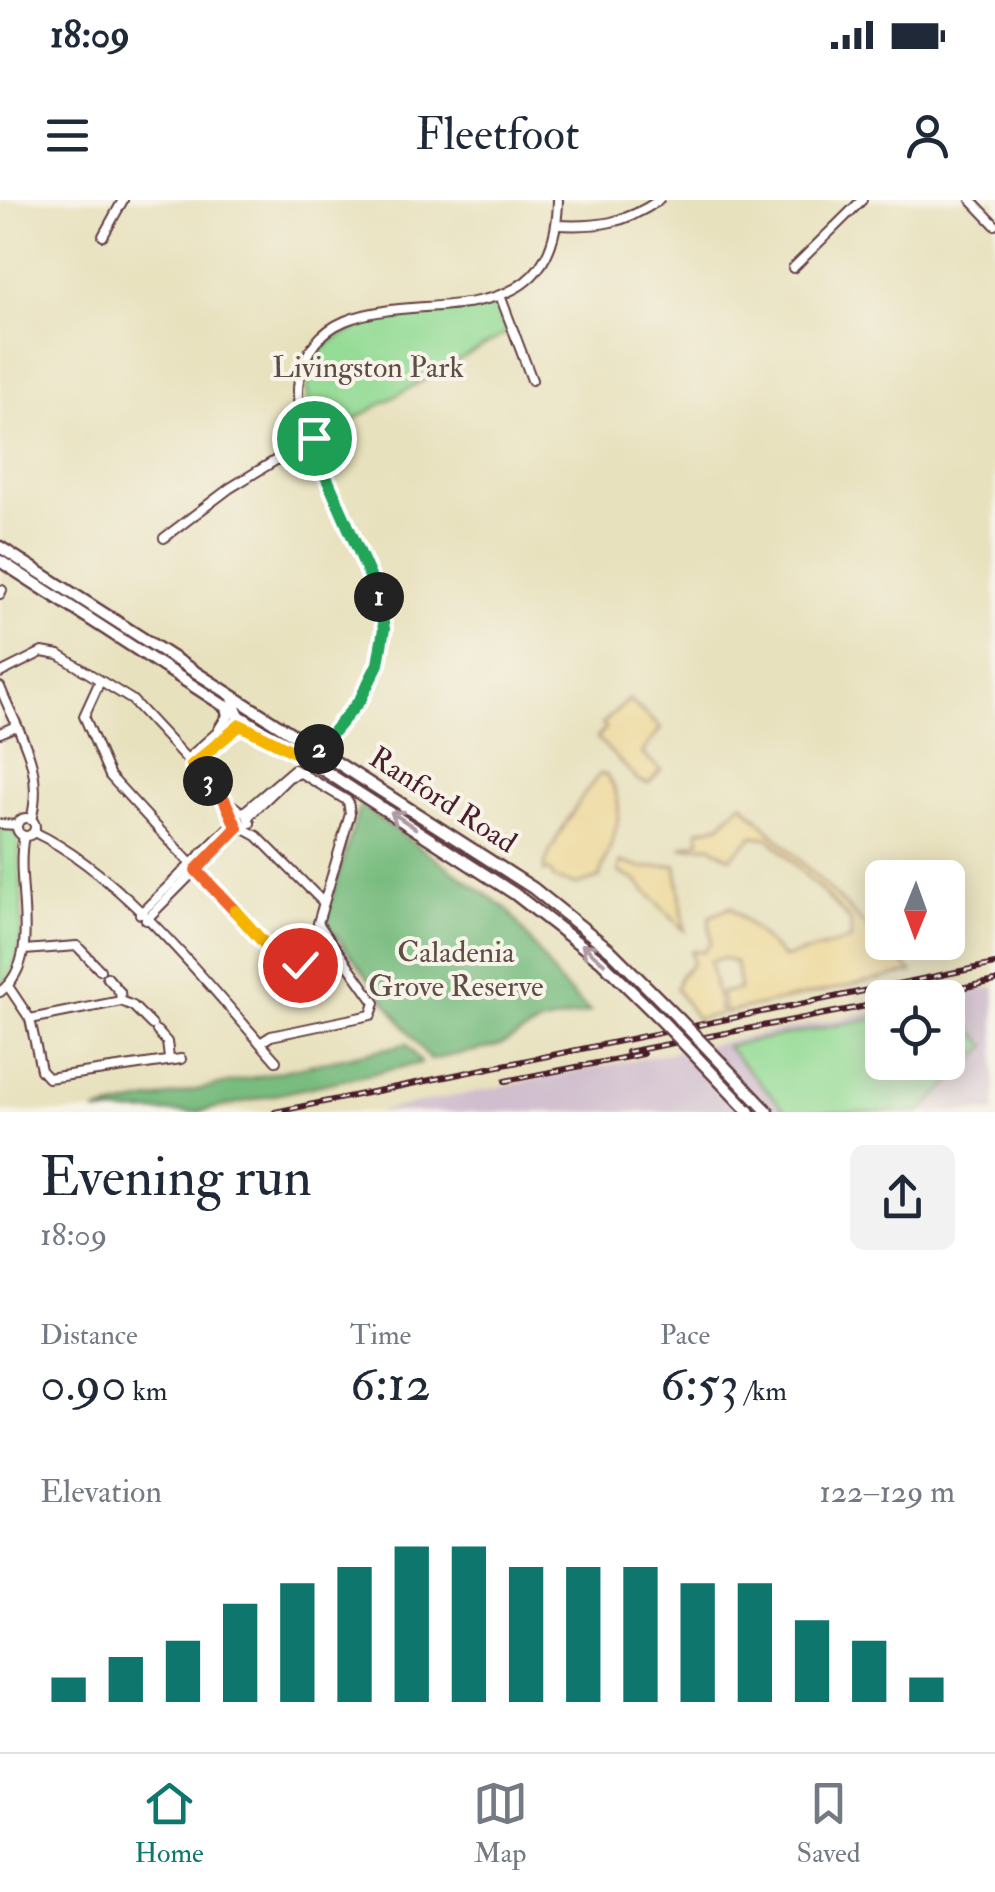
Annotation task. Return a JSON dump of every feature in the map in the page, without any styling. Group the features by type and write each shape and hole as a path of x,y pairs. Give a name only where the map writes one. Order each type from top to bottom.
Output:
{"main road":[{"name":"Ranford Road","path":"0,547 319,748 567,913 679,1019 768,1112"},
{"name":"Ranford Road","path":"0,561 560,926 663,1022 749,1112"},
{"path":"220,729 228,716 226,706"},
{"path":"233,727 248,725 274,738"}],"street":[{"path":"103,236 124,200"},
{"path":"296,753 319,748 360,700 372,680 384,629 378,592 303,425 298,383 306,358 324,334 349,318 473,305 501,298 543,262 556,225 558,200"},
{"path":"556,225 603,226 625,220 659,200"},
{"path":"793,268 862,200"},
{"path":"971,200 995,224"},
{"path":"501,298 532,380"},
{"path":"164,538 230,488 310,445"},
{"path":"3,669 49,652 132,700 256,836 310,891 323,897"},
{"path":"100,681 84,712 105,767 281,962 300,965 338,952"},
{"path":"0,686 37,774 38,792 29,834 24,950 19,971 4,989 30,1020 40,1070 48,1078 182,1058"},
{"path":"227,691 239,714"},
{"path":"190,762 239,714 258,712"},
{"path":"190,762 233,727 239,714"},
{"path":"0,732 16,726"},
{"path":"319,748 332,775"},
{"path":"143,917 289,777 302,772 348,801 350,808 318,923 373,997 371,1015 271,1036 260,1043"},
{"path":"17,825 25,818 31,820"},
{"path":"0,824 17,825 90,864 276,1061"},
{"path":"24,950 77,946 120,992 121,1001"},
{"path":"30,1020 121,1001 134,1006 166,1042 169,1058"}],"shaded area":[{"path":"995,987 995,1112 375,1112 865,1013 865,1080 965,1080 965,993"}],"green space":[{"name":"Livingston Park","path":"495,306 507,333 323,437 311,428 307,381 315,358 332,341 385,320"},
{"name":"Caladenia Grove Reserve","path":"360,805 508,910 561,984 590,1012 540,1024 498,1046 430,1060 325,921"},
{"path":"0,828 14,829 19,839 22,918 17,958 0,986"},
{"path":"865,1020 865,1080 952,1080 920,1112 787,1112 726,1046"},
{"path":"965,1022 987,1046 965,1068"},
{"path":"407,1044 421,1063 197,1112 95,1112"}],"sand":[{"path":"629,700 661,728 642,753 661,770 649,783 639,781 597,738 606,728 602,724"},
{"path":"600,774 606,774 614,787 618,812 599,878 577,885 555,879 550,871 544,871 551,850"},
{"path":"742,803 865,925 865,960 900,960 912,972 725,1013 721,993 740,989 736,963 724,958 710,961 721,1014 697,1019 676,989 680,976 693,963 691,952 703,951 711,943 709,917 731,907 784,958 851,940 851,921 769,838 753,836 730,858 710,846 680,848 700,841 698,830 720,825"},
{"path":"621,862 643,868 676,865 685,931 635,880 618,872"}],"railway":[{"path":"275,1112 995,964"},
{"path":"965,987 995,981"},
{"path":"627,1052 865,1006"},
{"path":"505,1081 643,1054"}],"route":[{"path":"300,965 281,962 196,870 237,828 224,799 192,765 240,725 274,738 296,753 319,750 360,700 378,664 384,629 378,592 321,465 314,438"}]}
